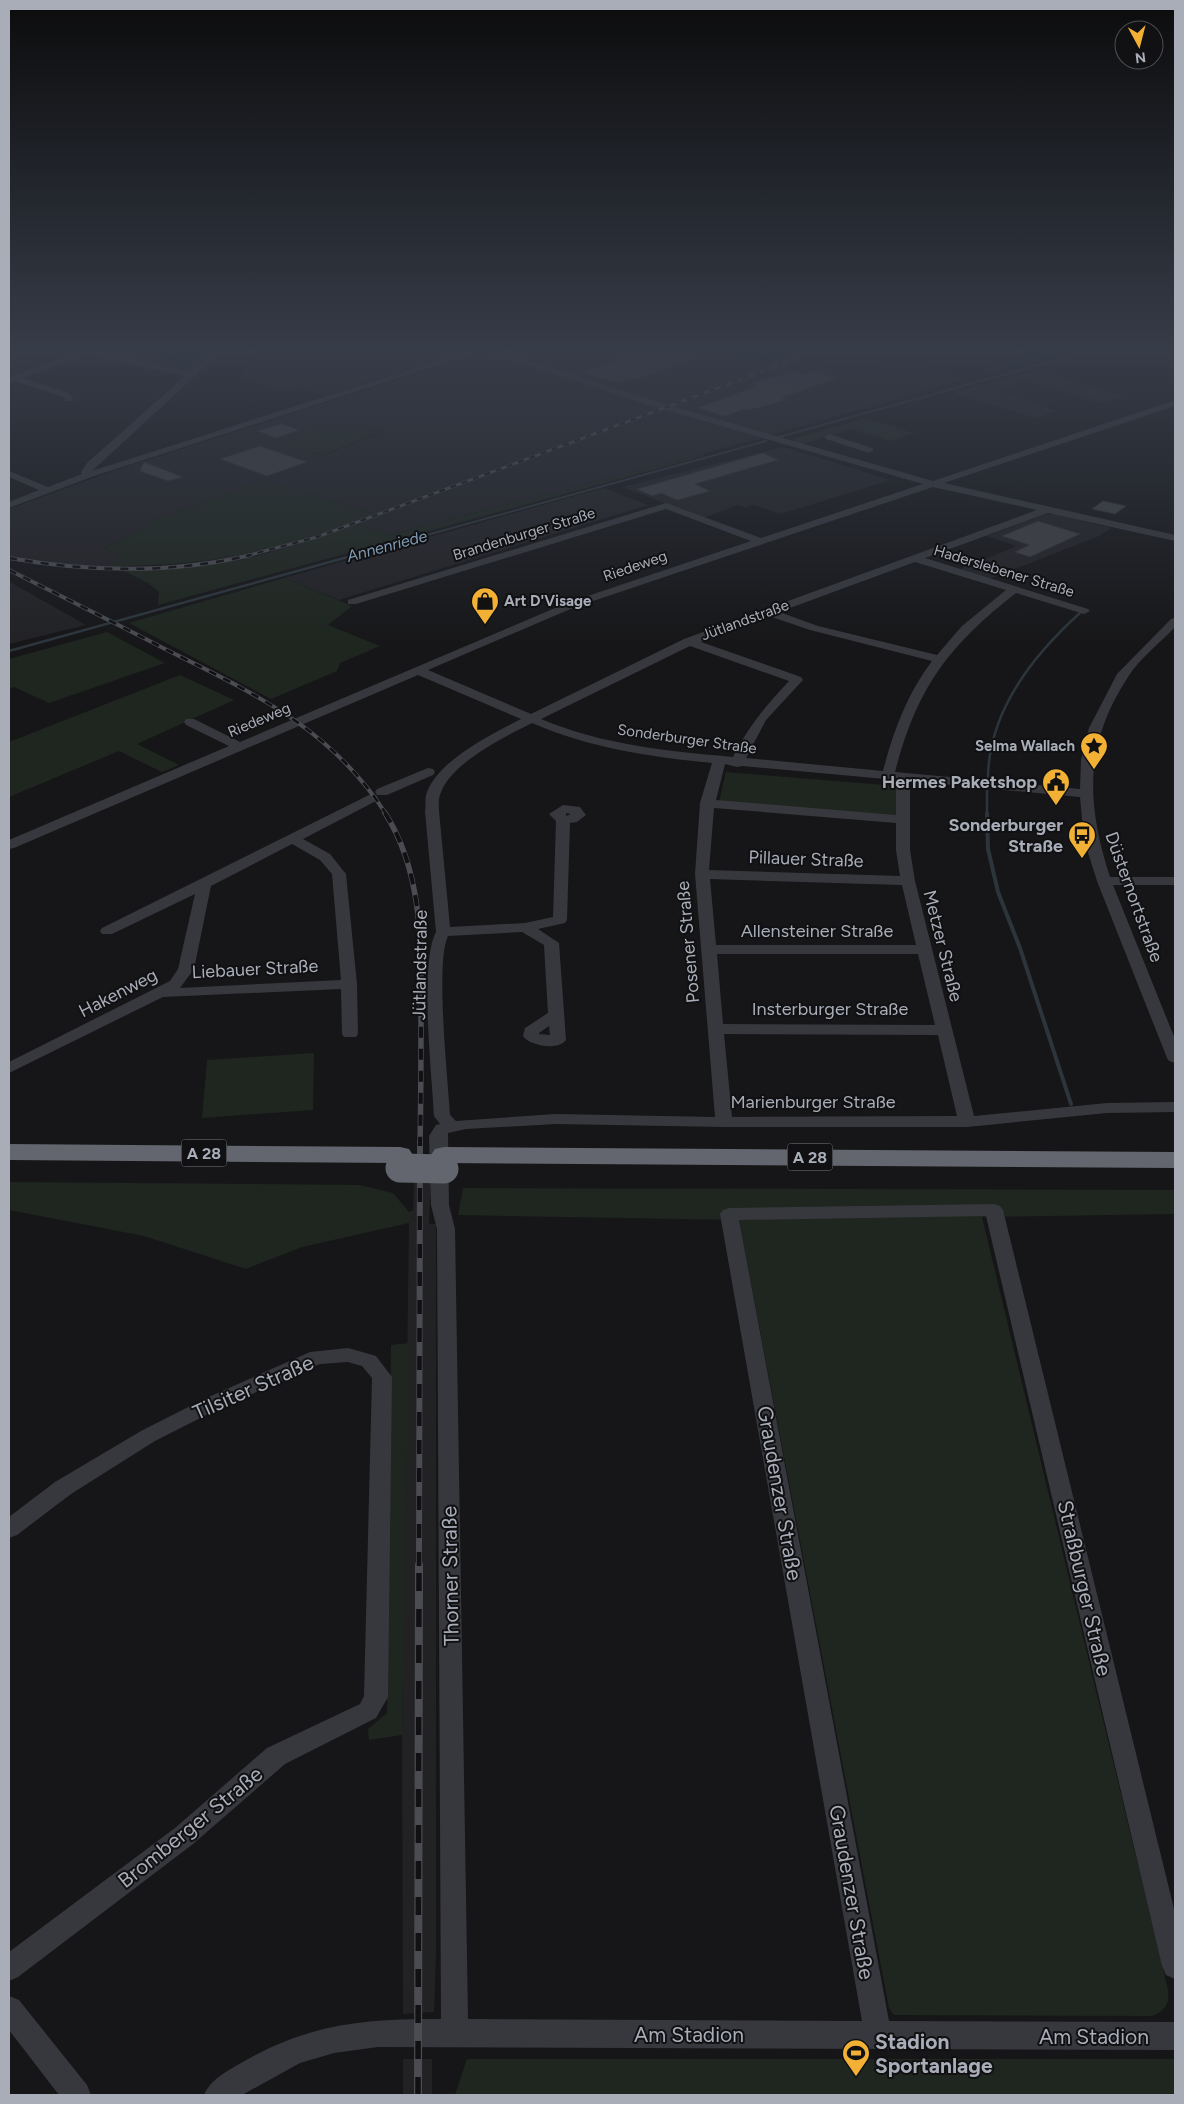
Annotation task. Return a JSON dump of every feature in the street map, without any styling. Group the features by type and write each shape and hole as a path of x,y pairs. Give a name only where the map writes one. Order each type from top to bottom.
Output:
{"highway":[{"name":"A 28","path":"9,1152 444,1162 1175,1174"},
{"name":"A 28","path":"444,1162 1175,1160"},
{"name":"A 28","path":"9,1166 400,1161"}],"street":[{"path":"91,474 86,472 90,465 106,451"},
{"path":"9,505 91,474 163,451"},
{"path":"815,451 933,484 1175,538"},
{"path":"821,453 826,451"},
{"name":"Riedeweg","path":"9,845 571,606 1031,451"},
{"path":"9,474 47,490"},
{"name":"Brandenburger Straße","path":"352,602 666,506 760,541"},
{"name":"Jütlandstraße","path":"451,1126 442,1116 435,978 438,942 443,932 432,811 434,795 451,770 481,745 688,641 1049,509"},
{"name":"Haderslebener Straße","path":"916,558 1084,611"},
{"path":"888,775 897,737 914,696 938,659 979,615 1013,590"},
{"path":"767,612 823,631 938,659"},
{"name":"Düsternortstraße","path":"1175,621 1170,632 1123,674 1095,728 1087,760 1086,794 1090,840 1104,881 1175,1058"},
{"path":"688,641 797,680 762,717 736,763"},
{"name":"Sonderburger Straße","path":"417,670 554,728 613,746 650,753 736,763 1086,794"},
{"path":"190,722 239,746"},
{"name":"Posener Straße","path":"719,761 707,803 702,836 702,874 724,1122"},
{"name":"Jütlandstraße","path":"293,839 377,795 432,769 451,770"},
{"name":"Metzer Straße","path":"903,777 903,850 908,881 967,1122"},
{"path":"707,803 904,820"},
{"path":"556,1015 551,938 559,934 563,820"},
{"path":"107,932 293,839 325,855 333,863 339,874 349,984 350,1034"},
{"name":"Pillauer Straße","path":"702,874 908,881"},
{"path":"1104,881 1175,881"},
{"name":"Hakenweg","path":"9,1068 176,984 186,969 204,884"},
{"path":"443,932 525,927 560,920"},
{"path":"525,927 551,944"},
{"name":"Allensteiner Straße","path":"709,950 924,949"},
{"name":"Liebauer Straße","path":"163,992 349,984"},
{"name":"Insterburger Straße","path":"716,1029 944,1030"},
{"name":"Marienburger Straße","path":"451,1126 556,1119 724,1122 967,1122 1098,1109 1175,1107"},
{"name":"Thorner Straße","path":"451,1126 442,1129 438,1136 440,1205 446,1229 455,2033"},
{"name":"Straßburger Straße","path":"994,1210 1175,1966"},
{"name":"Graudenzer Straße","path":"878,2034 729,1214 994,1210"},
{"name":"Tilsiter Straße","path":"9,1529 63,1488 148,1436 211,1404 317,1357 348,1355 369,1361 382,1377 376,1697"},
{"name":"Bromberger Straße","path":"9,1968 184,1836 276,1756 368,1711 376,1697"},
{"path":"9,2009 77,2095"},
{"name":"Am Stadion","path":"218,2095 267,2063 313,2045 352,2036 455,2033 1175,2036"}],"shaded area":[{"path":"175,451 308,451 322,456 334,451 711,451 391,535 356,524 405,503 375,514 264,480 146,524 152,526 105,547 123,559 107,567 51,563 9,556 9,509 116,470"},
{"path":"310,451 332,451 322,455"},
{"path":"766,451 797,451 891,480 781,514 753,505 746,508 738,505 704,518 622,487"},
{"path":"705,453 703,456 158,605 159,592 148,583 122,570 180,568 242,560 315,539 356,524 391,535"},
{"path":"264,480 375,514 309,538 240,555 191,562 107,567 122,559 105,547 151,526 145,524"},
{"path":"604,488 648,505 339,600 284,578"},
{"path":"1053,514 1112,528 1099,536 989,579 958,570 1017,546 987,536 1044,515"},
{"path":"284,578 352,606 328,625 380,646 340,663 337,671 271,699 129,623"},
{"path":"10,582 86,625 9,644"},
{"path":"107,632 165,663 49,703 14,687 9,689 9,659"},
{"path":"180,675 234,700 137,744 179,765 162,772 119,751 9,797 9,742"},
{"path":"726,772 897,786 896,815 719,802"},
{"path":"314,1053 313,1110 202,1118 207,1060"},
{"path":"9,1182 359,1185 393,1193 409,1212 409,1223 302,1247 246,1269 144,1236 9,1210"},
{"path":"414,1182 431,1182 429,1224 436,1224 436,1955 434,2012 403,2014 402,1735 409,1212 413,1210"},
{"path":"463,1188 1175,1190 1175,1214 982,1217 1168,1990 1166,2006 1160,2012 1152,2016 894,2015 889,2008 739,1220 458,1215"},
{"path":"409,1343 402,1735 369,1740 368,1729 387,1713 391,1345"},
{"path":"403,2059 432,2059 432,2095 403,2095"},
{"name":"Stadion Sportanlage","path":"467,2059 1175,2059 1175,2095 455,2095"}],"building":[{"path":"244,451 275,451 307,462 267,476 220,459"},
{"path":"763,453 778,460 695,484 710,491 677,500 661,493 652,496 637,489"},
{"path":"144,462 183,477 168,481 140,471"},
{"path":"1103,501 1126,506 1115,514 1092,509"},
{"path":"1038,521 1080,534 1030,557 1015,552 1029,545 1002,536"}],"waterway":[{"name":"Annenriede","path":"351,556 729,451"},
{"name":"Annenriede","path":"9,651 355,555"},
{"path":"988,779 990,754 996,730 1016,686 1046,647 1081,612"},
{"path":"987,788 987,813"},
{"path":"987,813 988,849 998,892 1020,948 1071,1104"}],"railway":[{"path":"246,556 317,537 548,451"},
{"path":"246,556 251,555"},
{"path":"9,558 69,566 130,569 191,565 246,556"},
{"path":"9,570 229,681 288,716 341,758 364,784 386,814"},
{"path":"385,813 398,836 407,861 414,886 418,912 421,965 420,1144"},
{"path":"419,1566 420,1143"},
{"path":"418,2095 419,1565"}],"place":[{"name":"Art D'Visage","path":"485,625"},
{"name":"Selma Wallach","path":"1094,770"},
{"name":"Hermes Paketshop","path":"1056,806"},
{"name":"Sonderburger Straße","path":"1082,859"},
{"name":"Stadion Sportanlage","path":"856,2077"}]}
